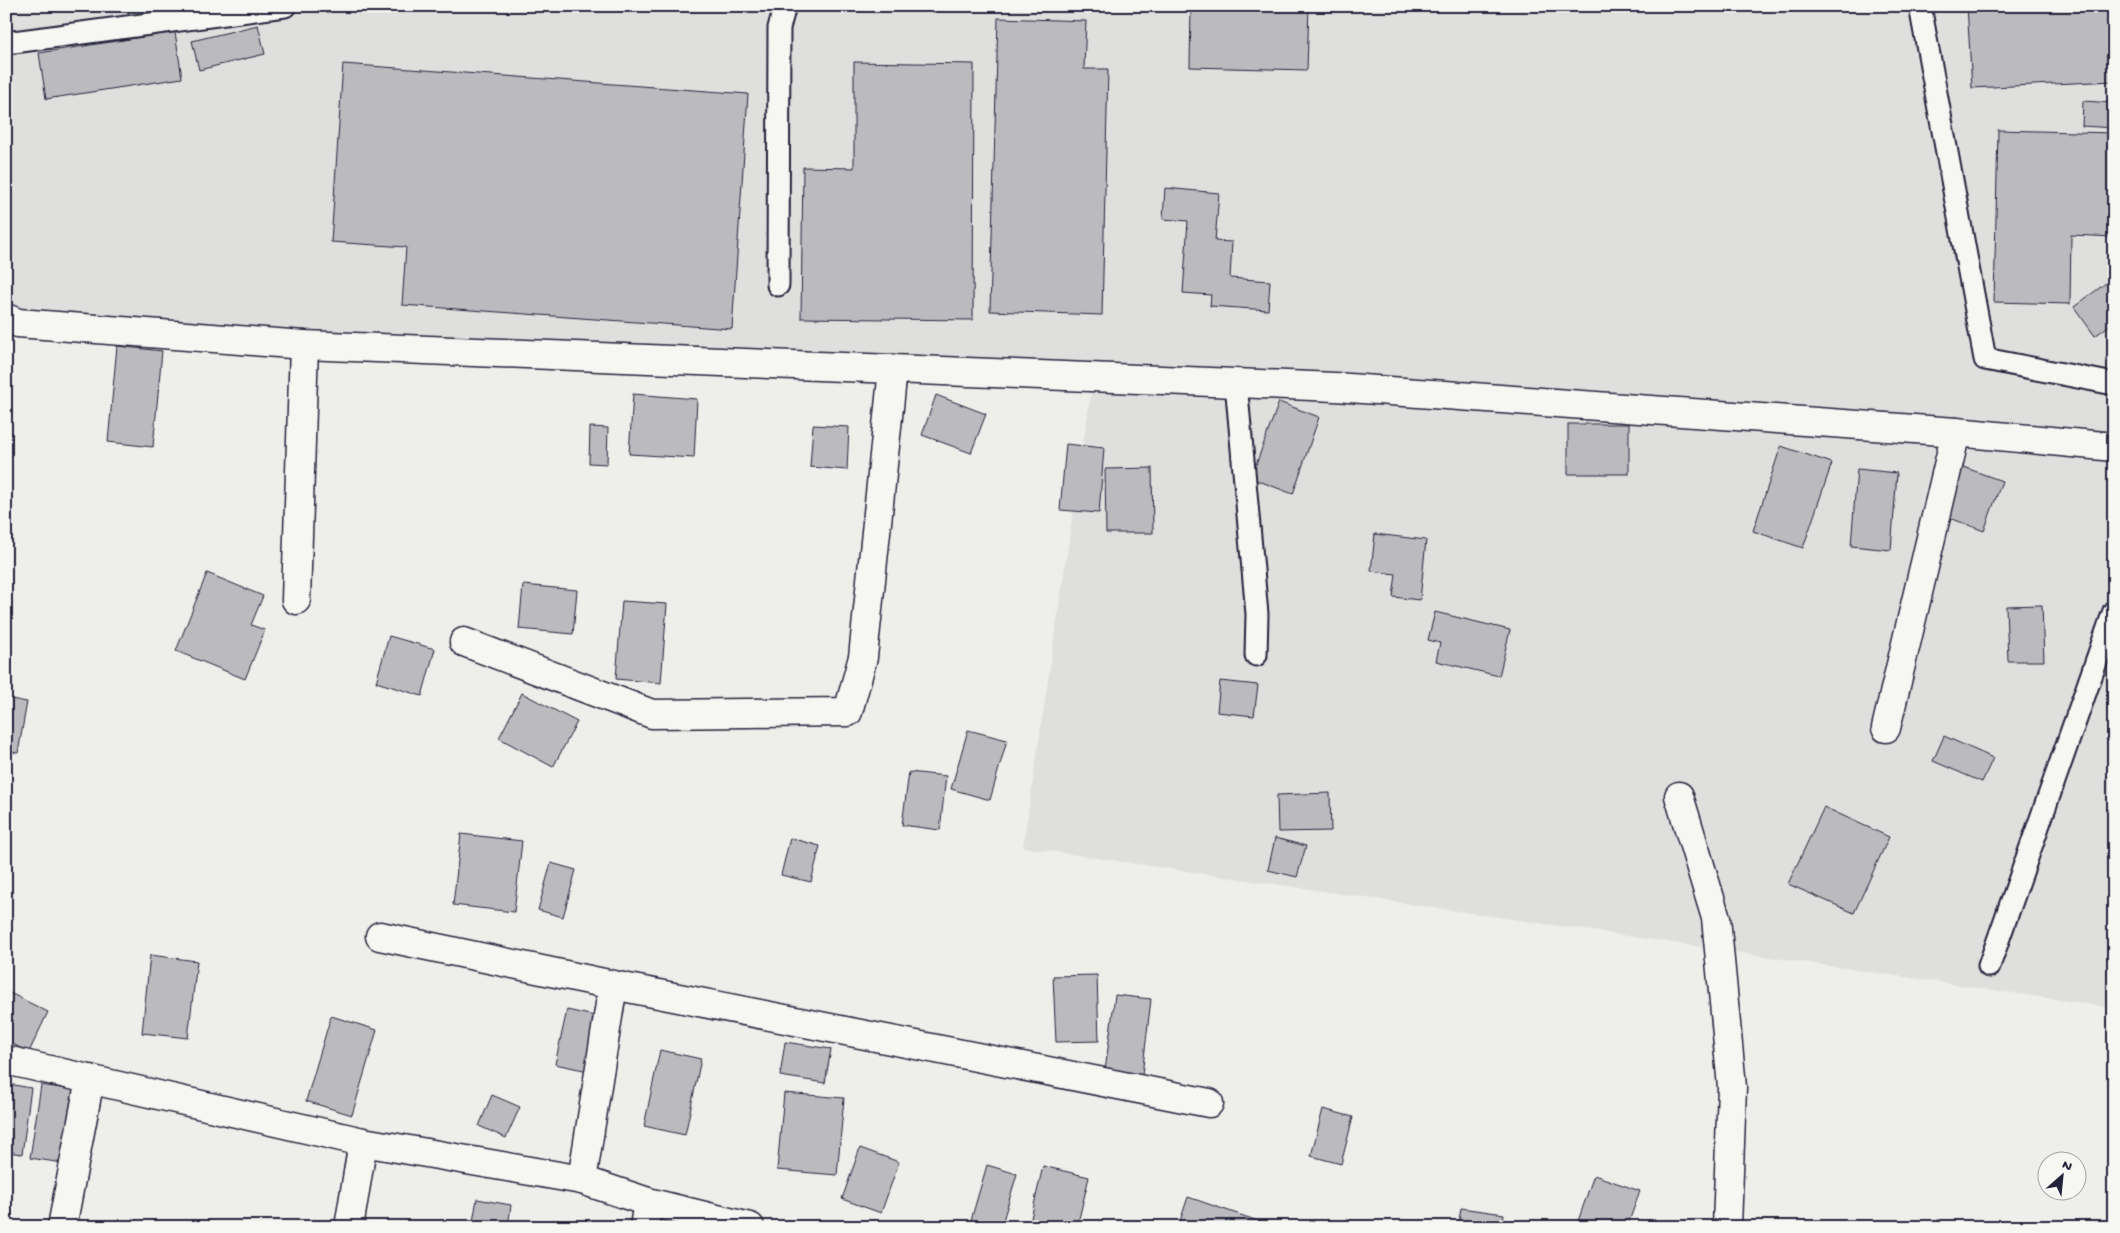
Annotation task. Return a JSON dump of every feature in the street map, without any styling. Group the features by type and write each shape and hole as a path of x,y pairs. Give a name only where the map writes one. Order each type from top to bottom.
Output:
{"street":[{"path":"6,318 18,323 304,345 1335,387 1956,432 2114,447"},
{"path":"296,600 304,345"},
{"path":"464,642 652,714 848,712 863,657 894,369"},
{"path":"1886,728 1956,432"},
{"path":"1679,796 1716,918 1732,1086 1727,1227"},
{"path":"380,936 613,985 1209,1103"},
{"path":"582,1180 613,985"},
{"path":"6,1060 363,1142 582,1180 646,1214 750,1227"},
{"path":"62,1227 90,1079"},
{"path":"349,1227 363,1142"}],"lane":[{"path":"6,43 285,6"},
{"path":"778,285 779,28 784,6"},
{"path":"1920,6 1985,359 2114,384"},
{"path":"1236,383 1257,614 1256,655"},
{"path":"1989,966 2114,611"}],"shaded area":[{"path":"6,6 2114,6 2114,1008 1023,847 1092,386 6,323"}],"building":[{"path":"1191,6 1309,6 1307,70 1190,67"},
{"path":"1967,6 2114,6 2114,81 1972,88"},
{"path":"998,18 1086,21 1084,69 1108,69 1102,315 990,311"},
{"path":"258,25 265,54 199,70 192,41"},
{"path":"175,32 182,78 46,99 39,53"},
{"path":"854,62 974,64 973,320 801,318 803,167 854,168"},
{"path":"343,64 748,94 732,329 402,305 406,247 331,242"},
{"path":"2083,101 2114,103 2114,128 2082,126"},
{"path":"1998,130 2114,133 2114,237 2071,235 2070,304 1994,302"},
{"path":"1165,188 1219,193 1215,241 1232,242 1230,278 1270,281 1268,310 1210,306 1211,295 1183,293 1188,221 1163,219"},
{"path":"2114,277 2111,283 2114,286 2114,322 2095,336 2074,307"},
{"path":"117,346 162,351 153,447 108,442"},
{"path":"633,394 697,399 694,458 629,454"},
{"path":"936,395 986,414 971,453 922,435"},
{"path":"1279,402 1319,417 1293,494 1251,478"},
{"path":"1568,424 1629,424 1629,474 1568,474"},
{"path":"813,425 849,427 847,470 810,467"},
{"path":"590,427 608,428 607,464 589,463"},
{"path":"1066,444 1104,448 1099,513 1060,510"},
{"path":"1781,446 1832,463 1803,548 1753,531"},
{"path":"1955,464 2002,481 1984,531 1937,513"},
{"path":"1152,468 1153,533 1106,533 1105,469"},
{"path":"1857,469 1897,473 1891,550 1851,546"},
{"path":"1375,534 1426,540 1420,600 1393,597 1396,574 1371,571"},
{"path":"207,573 263,596 251,625 265,630 245,679 176,651"},
{"path":"523,585 577,590 573,634 519,629"},
{"path":"622,601 667,604 661,683 616,679"},
{"path":"2042,605 2044,661 2008,661 2006,606"},
{"path":"1435,612 1510,630 1499,676 1436,661 1440,643 1428,640"},
{"path":"389,636 435,649 422,696 376,682"},
{"path":"1220,681 1258,685 1254,716 1217,712"},
{"path":"522,693 577,722 553,767 499,738"},
{"path":"6,698 27,702 18,753 6,751"},
{"path":"968,730 1007,740 990,800 951,789"},
{"path":"1944,736 1993,758 1982,782 1933,761"},
{"path":"909,772 946,776 940,830 902,825"},
{"path":"1330,793 1331,831 1278,832 1277,795"},
{"path":"1824,807 1889,837 1854,913 1788,884"},
{"path":"461,834 522,841 514,912 453,905"},
{"path":"790,838 820,846 811,882 781,875"},
{"path":"1275,838 1306,846 1297,877 1268,870"},
{"path":"551,863 576,870 563,917 538,910"},
{"path":"150,955 197,961 188,1038 142,1033"},
{"path":"1097,975 1099,1041 1056,1042 1053,976"},
{"path":"6,991 48,1012 29,1052 6,1041"},
{"path":"1115,995 1151,999 1142,1075 1105,1071"},
{"path":"567,1010 604,1018 593,1072 555,1064"},
{"path":"331,1016 377,1030 352,1115 306,1101"},
{"path":"785,1042 831,1049 825,1083 780,1076"},
{"path":"660,1050 701,1059 685,1135 644,1126"},
{"path":"8,1084 31,1088 22,1154 6,1152"},
{"path":"41,1085 80,1091 69,1164 30,1158"},
{"path":"784,1093 844,1098 837,1175 777,1170"},
{"path":"492,1095 520,1107 506,1138 479,1126"},
{"path":"1323,1109 1353,1117 1341,1164 1311,1156"},
{"path":"860,1148 899,1162 881,1213 842,1199"},
{"path":"987,1165 1017,1174 1001,1227 969,1227"},
{"path":"1043,1166 1089,1177 1077,1227 1029,1227"},
{"path":"1594,1175 1640,1191 1627,1227 1585,1227 1577,1224"},
{"path":"1188,1197 1261,1222 1260,1227 1178,1227"},
{"path":"477,1199 511,1205 508,1227 472,1227"},
{"path":"1461,1208 1504,1214 1502,1227 1458,1227"}]}
